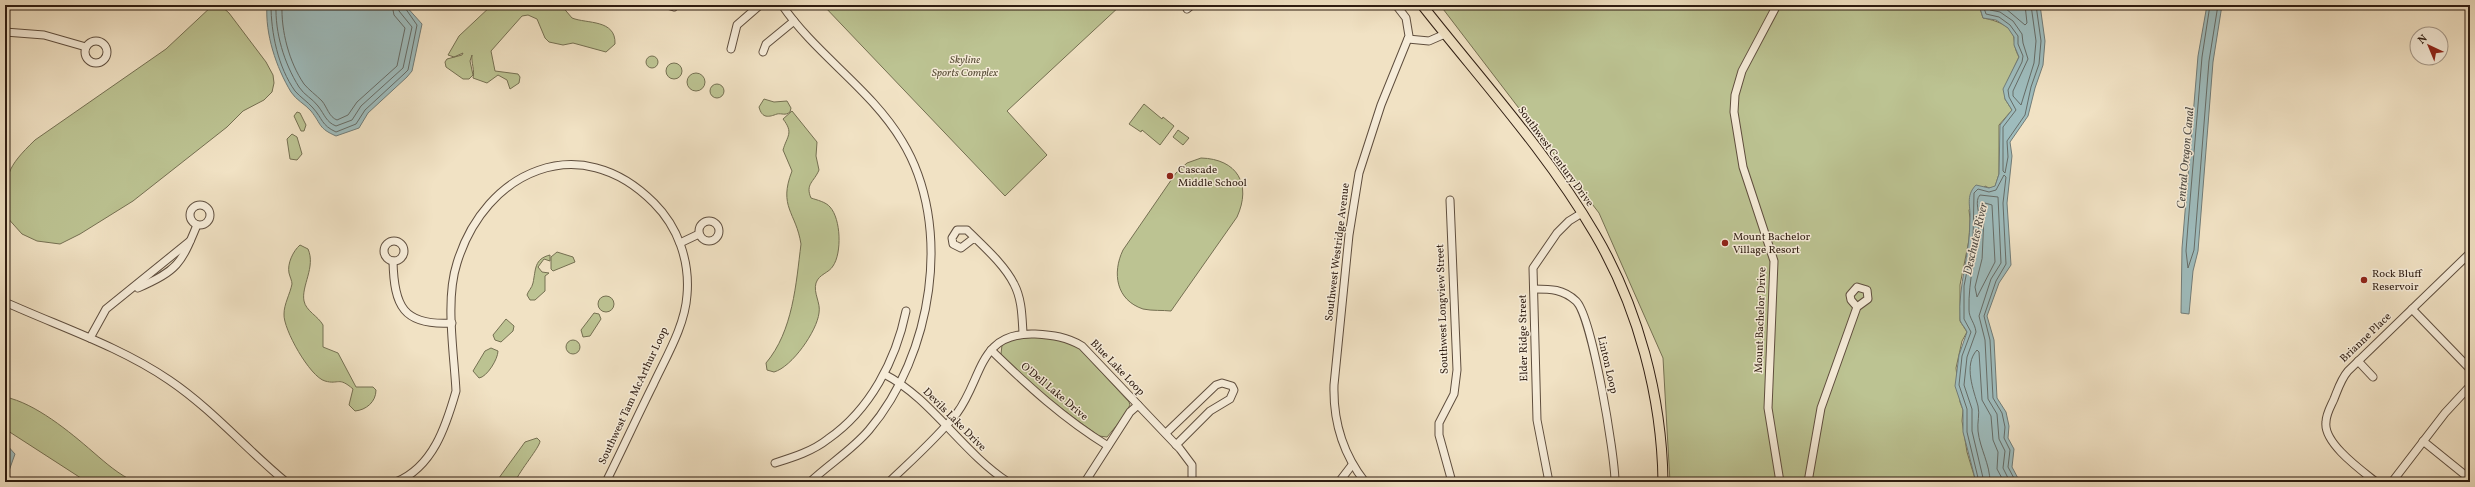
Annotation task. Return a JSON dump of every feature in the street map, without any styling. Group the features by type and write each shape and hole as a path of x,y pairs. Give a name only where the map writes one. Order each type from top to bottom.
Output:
{"main road":[{"name":"Southwest Century Drive","path":"1422,5 1554,171 1582,213 1617,278 1643,348 1658,416 1663,482"}],"street":[{"path":"731,50 737,25 760,5"},
{"path":"782,5 794,21 874,104 892,126 906,147 925,200 930,229 932,269 921,328 901,383 882,414 865,434 810,482"},
{"name":"Southwest Westridge Avenue","path":"1365,482 1352,465 1338,427 1333,405 1349,235 1360,173 1381,105 1408,39 1409,28 1406,18 1396,5"},
{"name":"Mount Bachelor Drive","path":"1777,5 1742,71 1735,94 1734,112 1743,167 1774,262 1768,408 1780,482"},
{"path":"764,52 766,44 794,21"},
{"path":"5,32 44,35 86,47"},
{"path":"1408,39 1429,41 1445,34"},
{"name":"Southwest Tam McArthur Loop","path":"396,482 417,468 430,454 442,433 456,391 452,323 452,285 457,264 467,238 484,211 498,194 516,180 535,169 576,164 595,166 613,172 645,194 660,209 680,242 686,265 687,295 681,320 670,349 606,482"},
{"name":"Southwest Longview Street","path":"1450,200 1458,370 1454,394 1439,423 1439,435 1452,482"},
{"name":"Elder Ridge Street","path":"1549,482 1537,420 1533,268 1545,248 1569,221 1582,213"},
{"path":"90,338 106,310 190,241 196,225"},
{"path":"680,242 699,234"},
{"path":"974,238 1014,284 1021,313 1022,334"},
{"name":"Brianne Place","path":"2376,482 2352,462 2334,444 2326,430 2328,412 2341,380 2358,361 2469,256"},
{"path":"393,261 394,286 397,300 402,308 422,321 435,324 452,323"},
{"name":"Linton Loop","path":"1534,289 1564,291 1578,302 1585,319 1606,412 1614,451 1615,482"},
{"path":"5,302 90,338 169,380 203,407 286,482"},
{"path":"1808,482 1821,408 1857,307"},
{"path":"2412,309 2470,369"},
{"path":"775,463 804,453 827,440 844,427 870,396 884,374 902,330 906,311"},
{"name":"Blue Lake Loop","path":"888,482 944,426 963,402 982,361 991,350 1003,340 1022,334 1060,336 1072,340 1082,346 1176,445 1192,465 1192,482"},
{"name":"O'Dell Lake Drive","path":"991,350 1016,376 1057,412 1108,446"},
{"path":"2358,361 2373,377"},
{"name":"Devils Lake Drive","path":"884,374 901,383 987,468 1008,482"},
{"path":"1166,433 1216,385 1222,383 1232,386 1234,390 1230,399 1210,411 1176,445"},
{"path":"2392,482 2445,413 2470,386"},
{"path":"1086,482 1130,412 1138,405"},
{"path":"2423,441 2470,479"},
{"path":"1339,482 1352,465"}],"green space":[{"path":"213,5 220,5 229,13 266,62 273,75 274,83 272,92 264,100 243,111 227,127 133,201 80,234 60,244 37,241 22,234 5,215 7,181 9,173 18,158 35,140 166,49"},
{"path":"492,5 561,5 572,18 606,26 611,30 614,36 615,44 606,52 573,43 563,45 549,42 545,38 537,19 528,15 522,16 491,51 495,71 518,74 520,77 519,83 510,89 507,80 498,75 487,83 473,78 474,72 472,55 470,61 473,75 469,79 463,79 446,67 445,62 447,59 462,55 463,53 454,57 448,55 459,36"},
{"name":"Skyline Sports Complex","path":"823,5 1121,5 1007,111 1047,155 1005,196"},
{"path":"1440,5 1979,5 1983,18 2006,26 2013,33 2016,50 2019,57 2008,80 2005,99 2012,110 1999,125 1999,174 1995,187 1989,188 1985,186 1969,210 1969,240 1960,285 1960,321 1967,332 1962,341 1956,368 1960,402 1963,410 1962,421 1967,452 1976,482 1670,482 1663,358 1599,213"},
{"path":"650,56 654,56 658,62 654,68 650,68 646,64 646,60"},
{"path":"671,63 677,63 682,68 680,77 677,79 671,79 666,74 666,68"},
{"path":"692,73 700,73 705,78 703,89 700,91 692,91 687,86 687,78"},
{"path":"714,84 720,84 724,88 724,94 720,98 714,98 710,94 710,88"},
{"path":"764,99 774,102 787,101 791,108 790,112 787,114 769,116 762,114 759,107"},
{"path":"1144,104 1162,119 1163,117 1174,126 1160,145 1142,130 1141,132 1129,124"},
{"path":"792,111 817,142 816,156 819,170 811,183 809,193 811,198 826,204 834,212 838,228 839,245 836,260 833,266 817,280 816,283 815,290 819,313 814,329 796,356 781,369 774,372 767,370 766,363 782,337 788,322 795,291 801,244 799,233 787,201 788,183 792,171 783,150 789,131 783,119"},
{"path":"297,112 300,113 306,125 304,131 301,131 294,116"},
{"path":"1178,130 1189,138 1183,145 1173,137"},
{"path":"292,134 297,137 302,154 297,160 290,159 287,139"},
{"path":"1201,158 1213,159 1224,163 1232,168 1238,176 1242,184 1243,194 1237,217 1171,311 1143,309 1134,305 1127,299 1119,285 1117,276 1123,250 1176,173 1187,163"},
{"path":"300,245 308,249 310,256 309,269 304,289 304,301 307,308 323,325 323,347 338,353 356,387 373,387 376,390 376,394 370,405 363,409 355,411 349,405 353,389 348,385 341,382 325,381 319,378 312,371 298,352 288,330 284,314 292,284 289,266 293,254"},
{"path":"557,252 573,257 575,262 553,271 551,269 551,257"},
{"path":"550,255 550,261 544,259 538,267 542,272 549,273 545,276 545,291 535,300 530,300 527,295 532,285 538,262"},
{"path":"606,296 612,298 614,304 612,310 606,312 600,310 598,304 600,298"},
{"path":"594,313 599,314 601,319 590,336 583,337 581,330"},
{"path":"506,319 514,326 513,331 501,342 495,340 493,335"},
{"path":"1034,337 1060,339 1077,346 1129,402 1130,405 1122,419 1107,437 1099,436 1060,408 1024,377 1001,354 1002,345 1009,340"},
{"path":"573,340 578,342 580,347 578,352 573,354 568,352 566,347 568,342"},
{"path":"491,348 498,351 498,354 489,371 479,378 473,371 485,351"},
{"path":"5,397 28,405 52,419 123,476 135,482 87,482 5,429"},
{"path":"537,438 540,441 539,444 515,482 496,482 525,442"}],"water":[{"path":"267,5 405,5 422,24 412,71 368,113 359,128 336,136 326,131 311,111 291,92 276,61 268,27"},
{"name":"Deschutes River","path":"1979,5 2040,5 2045,41 2043,65 2028,116 2010,142 2012,156 2007,203 2011,265 1999,283 1987,316 1994,340 1997,398 2006,412 2009,426 2008,438 2014,449 2012,467 2020,482 1976,482 1963,432 1963,410 1955,386 1959,355 1967,332 1960,321 1960,306 1968,245 1970,215 1969,202 1971,193 1976,185 1989,188 1995,186 1999,174 2000,125 2012,110 2005,99 2003,89 2019,57 2014,45 2014,37 2008,28 1996,20 1983,18"},
{"path":"2207,5 2222,5 2213,62 2198,251 2193,271 2189,314 2181,313 2182,248 2198,56"},
{"path":"5,443 15,454 5,482"}],"place":[{"name":"Cascade Middle School","path":"1170,176"},
{"name":"Mount Bachelor Village Resort","path":"1725,243"},
{"name":"Rock Bluff Reservoir","path":"2364,280"}],"water label":[{"name":"Central Oregon Canal","path":"2186,158"}]}
